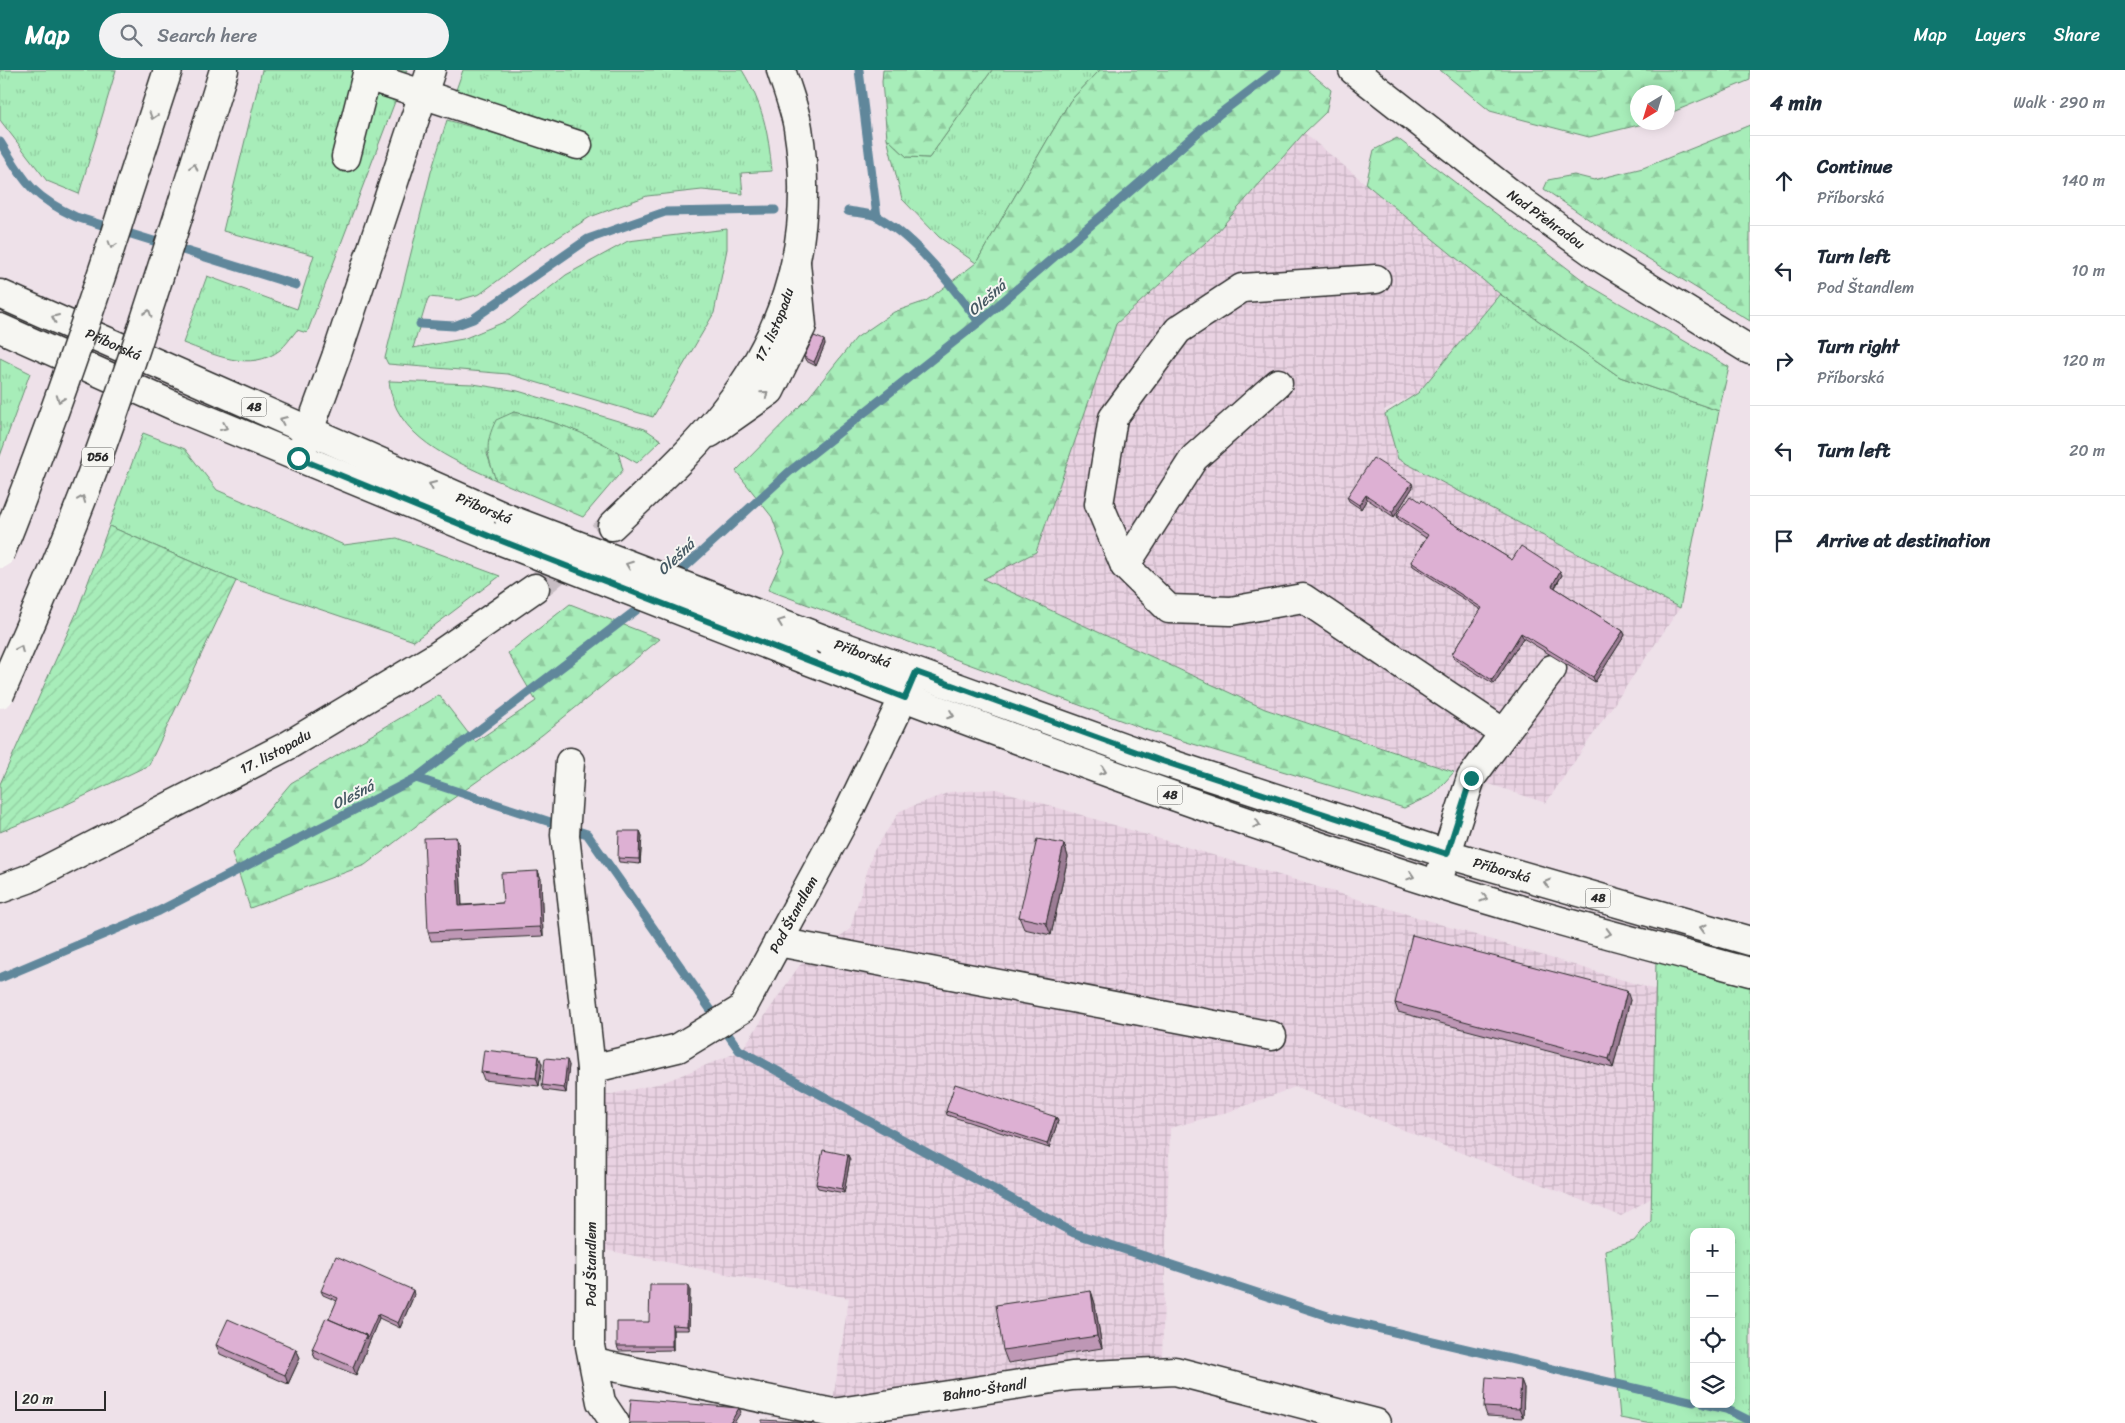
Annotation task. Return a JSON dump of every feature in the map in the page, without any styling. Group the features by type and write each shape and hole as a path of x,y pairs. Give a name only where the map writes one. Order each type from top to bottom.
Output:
{"main road":[{"path":"0,554 39,457 86,328 168,70"},
{"name":"D56","path":"0,694 90,477 137,345 224,70"},
{"path":"765,70 785,82"},
{"name":"Nad Přehradou","path":"1356,72 1510,193 1598,256 1750,350"},
{"path":"346,157 367,73 426,83 578,145"},
{"name":"17. listopadu","path":"612,526 697,442 723,412 751,374 786,305 803,224 804,180 798,127 785,82"},
{"path":"298,458 309,432 426,83"},
{"path":"1376,279 1242,288 1178,330 1113,418 1100,504 1125,566 1169,609 1231,611 1303,598 1504,733"},
{"name":"Příborská","path":"0,294 309,432 499,527 804,659 1150,788 1437,884 1750,972"},
{"name":"Příborská","path":"0,328 298,458 826,640 1159,760 1447,854 1750,941"},
{"path":"1125,566 1194,458 1278,382"},
{"name":"17. listopadu","path":"0,889 28,879 287,746 436,656 534,588"},
{"path":"1437,884 1471,778 1552,669"},
{"name":"Pod Štandlem","path":"591,1069 678,1048 742,1009 849,811 916,672"},
{"name":"Pod Štandlem","path":"570,762 565,835 591,1069 590,1346 601,1402 616,1423"},
{"path":"778,942 1272,1036"},
{"name":"Bahno-Štandl","path":"594,1363 833,1413 1072,1376 1175,1371 1376,1423"}],"shaded area":[{"path":"1304,133 1500,294 1418,393 1384,410 1398,459 1680,608 1546,803 1265,709 983,579 1036,552 1116,324 1217,232"},
{"path":"996,789 1656,990 1653,1197 1621,1216 1295,1087 1231,1111 1170,1128 1162,1357 833,1400 849,1298 600,1249 603,1096 662,1083 741,1051 799,966 850,929 873,852 900,811 950,792"}],"green space":[{"path":"0,70 116,70 79,194 47,181 0,120"},
{"path":"262,70 407,70 307,333 297,330 280,350 268,357 244,361 219,356 183,343 207,276 297,309 314,255 223,231"},
{"path":"463,70 742,70 760,107 769,143 772,171 741,173 743,194 702,190 647,196 590,217 537,251 480,294 459,300 429,297 413,348 463,339 509,320 566,275 628,241 727,229 727,249 714,313 653,417 508,374 388,364 385,358 431,172 447,120 579,158 583,138 456,90"},
{"path":"883,70 992,70 929,158 907,157 887,138 882,82"},
{"path":"992,70 1100,70 1070,101 976,263 939,237 902,199 887,138 907,157 929,158"},
{"path":"1100,70 1307,70 1331,90 1326,112 1304,133 1217,232 1116,324 1036,552 983,579 1265,709 1454,772 1434,794 1404,808 1147,730 768,590 785,553 772,517 736,471 808,398 856,338 894,312 926,301 976,263 1070,101"},
{"path":"1440,70 1750,70 1750,80 1675,111 1675,85 1630,85 1630,127 1589,137 1490,111"},
{"path":"1750,125 1750,321 1631,248 1544,189 1548,180 1574,175 1594,180 1643,168"},
{"path":"1397,138 1592,287 1729,367 1719,411 1620,377 1500,294 1366,184 1374,150"},
{"path":"1500,294 1620,377 1719,411 1680,608 1398,459 1385,414 1418,393"},
{"path":"0,358 30,373 0,456"},
{"path":"389,381 473,384 518,391 645,429 661,440 637,463 578,432 513,412 487,454 496,480 444,454 428,444 413,431 402,417 393,400"},
{"path":"514,412 568,428 593,438 618,452 623,470 583,517 496,480 489,457 488,443 496,420"},
{"path":"143,433 185,449 217,490 344,545 397,538 500,576 414,641 236,581 109,526"},
{"path":"109,526 236,581 149,765 59,808 0,832 0,784 77,612"},
{"path":"570,604 660,639 542,735 437,810 365,865 250,908 232,853 291,783 439,695 475,742 536,701 508,653"},
{"path":"1656,959 1750,985 1750,1423 1646,1423 1620,1418 1605,1250 1634,1241 1651,1221"}],"building":[{"path":"814,336 824,340 814,362 804,357"},
{"path":"1373,458 1412,483 1392,512 1366,495 1359,505 1347,497"},
{"path":"1411,495 1421,502 1422,500 1441,516 1512,560 1521,546 1560,571 1552,586 1623,631 1593,677 1521,633 1492,680 1452,654 1482,608 1411,562 1428,535 1397,515"},
{"path":"619,831 640,831 639,859 618,858"},
{"path":"456,837 459,906 503,903 501,873 538,871 540,927 428,932 424,838"},
{"path":"1037,839 1064,844 1046,923 1019,917"},
{"path":"1412,935 1627,991 1609,1059 1395,1003"},
{"path":"484,1050 539,1056 536,1078 481,1072"},
{"path":"545,1058 567,1060 564,1088 542,1085"},
{"path":"955,1084 1056,1117 1047,1144 946,1111"},
{"path":"823,1150 848,1155 842,1189 816,1184"},
{"path":"336,1256 413,1290 398,1323 378,1314 367,1339 366,1335 329,1319 338,1298 321,1291"},
{"path":"650,1285 688,1285 687,1326 672,1325 672,1346 617,1346 617,1322 649,1322"},
{"path":"1091,1291 1097,1336 1003,1350 996,1305"},
{"path":"326,1318 366,1335 353,1367 312,1349"},
{"path":"228,1319 296,1349 285,1375 216,1345"},
{"path":"1486,1377 1521,1380 1519,1409 1484,1407"},
{"path":"631,1399 739,1408 730,1423 629,1423"},
{"path":"762,1420 814,1423 762,1423"}],"waterway":[{"path":"859,70 877,217"},
{"name":"Olešná","path":"673,578 789,472 979,322 1218,115 1277,70"},
{"path":"0,142 24,178 39,195 76,217 296,285"},
{"path":"420,324 454,326 473,319 588,239 665,212 775,210"},
{"path":"848,211 878,217 907,238 958,294 979,322"},
{"name":"Olešná","path":"0,978 159,911 416,778 647,602"},
{"path":"416,778 587,834 739,1050 1074,1233 1334,1318 1690,1401"},
{"path":"1722,1408 1750,1421"}],"tunnel":[{"path":"535,588 612,526"}],"route":[{"path":"298,458 489,536 905,698 916,672 1159,760 1447,854 1471,778"}]}
